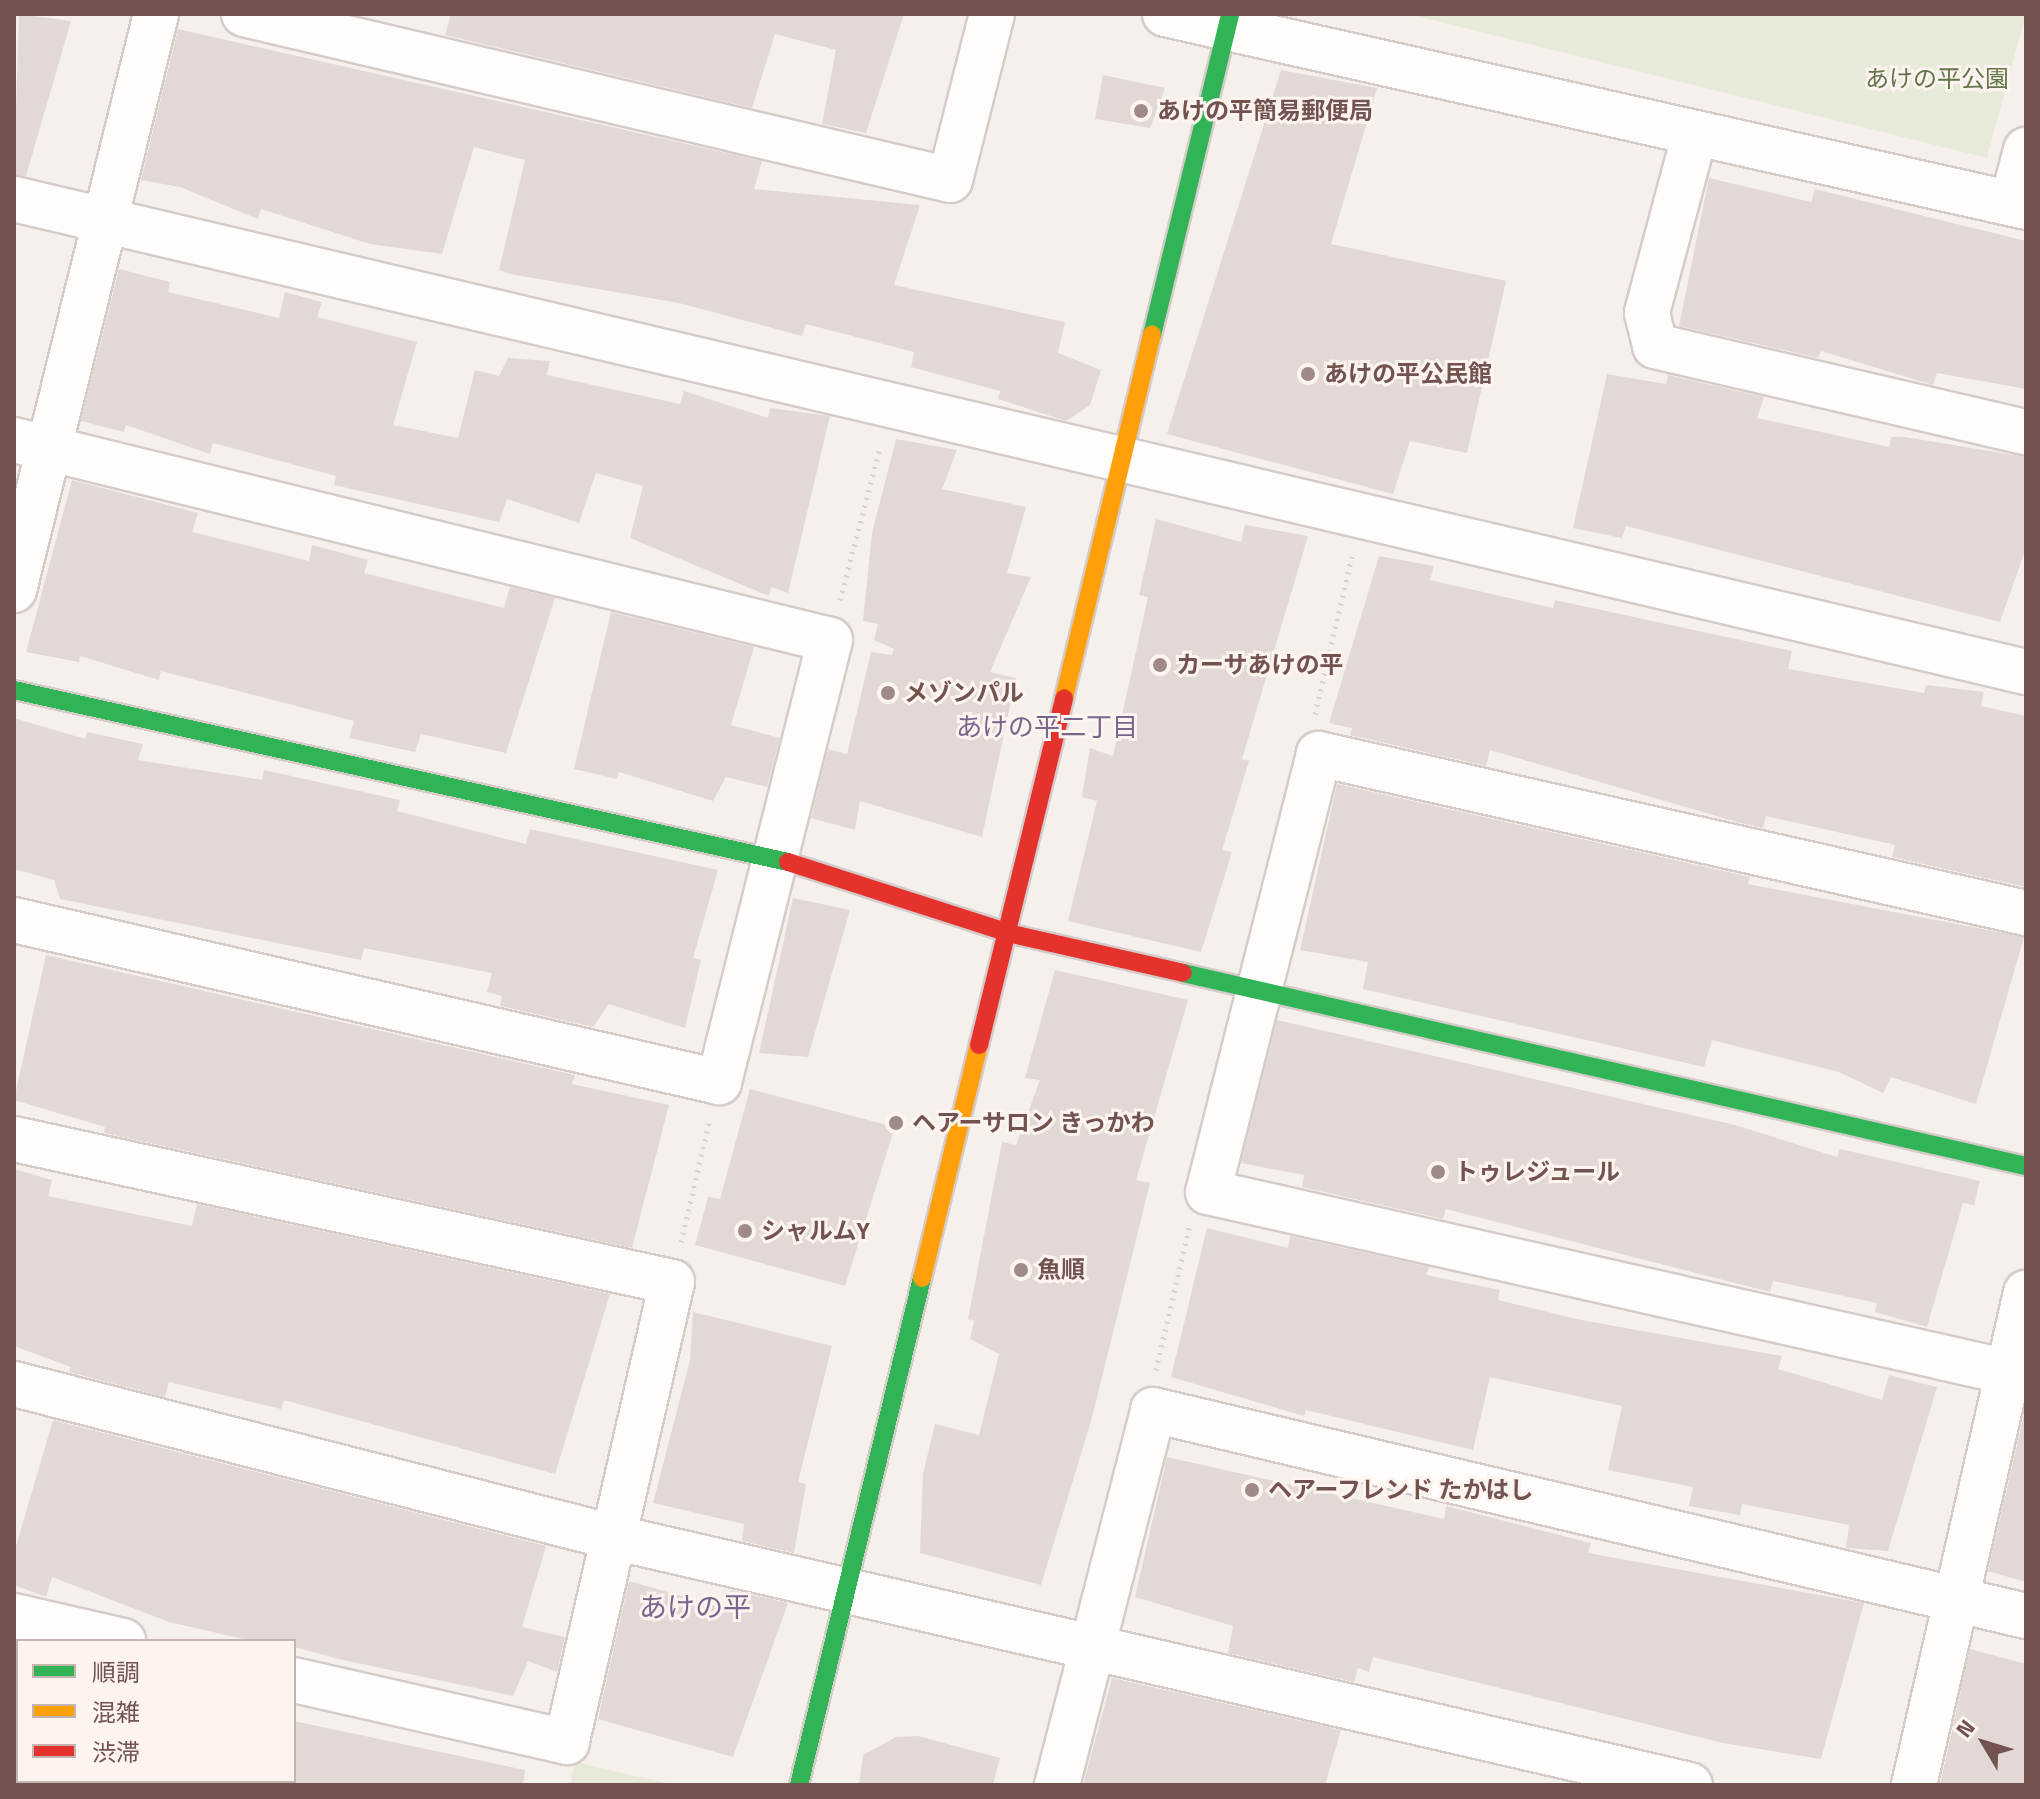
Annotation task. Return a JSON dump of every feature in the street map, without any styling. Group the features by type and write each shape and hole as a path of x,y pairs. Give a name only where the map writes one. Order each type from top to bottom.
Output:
{"street":[{"path":"14,590 31,444 109,221 156,14"},
{"path":"244,14 950,180 992,14"},
{"path":"1165,14 1229,20 1694,137 2019,205 2026,150"},
{"path":"799,1785 850,1593 1012,934 1122,455 1229,20"},
{"path":"1694,137 1647,313 1655,346 2026,432"},
{"path":"14,199 1122,455 2026,672"},
{"path":"14,920 719,1082 770,856 830,640 31,444"},
{"path":"14,690 770,856 1012,934 2026,1166"},
{"path":"2017,1373 1208,1192 1262,989 1319,754 2026,913"},
{"path":"14,1139 672,1282 567,1742 296,1680"},
{"path":"1914,1785 1954,1600 2017,1373 2026,1293"},
{"path":"14,1384 613,1537 1690,1785"},
{"path":"1057,1785 1153,1410 2026,1616"},
{"path":"14,1616 114,1639"}],"path":[{"path":"830,640 892,402"},
{"path":"1319,754 1313,724 1362,513"},
{"path":"672,1282 719,1082"},
{"path":"1153,1410 1191,1217 1208,1192"}],"green space":[{"name":"あけの平公園","path":"1408,14 2026,14 1987,158"},
{"path":"575,1762 675,1785 570,1785"}],"building":[{"path":"19,14 71,21 26,176 14,175"},
{"path":"451,14 904,14 866,133 822,124 836,50 775,34 752,108 445,35"},
{"path":"178,29 762,161 754,189 920,205 894,285 1065,322 1058,353 1101,370 1090,405 1066,421 998,399 1000,391 911,367 914,352 806,324 802,336 679,303 499,270 525,160 474,147 442,254 370,244 261,209 258,219 180,187 141,180"},
{"path":"1281,70 1377,88 1331,244 1506,281 1467,453 1410,441 1393,494 1167,434"},
{"path":"1103,75 1165,88 1150,128 1095,119"},
{"path":"1709,178 1811,202 1815,189 2026,241 2026,389 1937,373 1933,385 1821,351 1818,358 1679,326"},
{"path":"119,269 170,282 168,292 279,318 285,292 322,302 317,317 417,342 393,425 458,438 475,370 499,376 508,358 550,361 547,375 680,404 684,391 768,418 770,408 830,416 788,593 771,587 769,596 630,538 643,486 596,473 579,523 507,499 499,522 334,485 336,476 213,443 210,454 126,425 124,432 81,421"},
{"path":"1607,374 1666,384 1668,375 1764,397 1757,418 1889,447 1891,437 1905,437 2026,457 2026,548 2000,622 1626,526 1622,538 1573,528"},
{"path":"896,439 957,450 942,489 1026,507 1007,573 1031,577 990,672 1016,678 982,837 860,801 855,830 811,818 828,749 847,754 871,652 892,655 894,649 874,640 878,624 863,621 872,533"},
{"path":"72,480 198,513 192,532 309,561 312,545 368,560 364,573 504,608 510,587 555,598 506,753 421,734 415,752 349,738 354,721 161,671 159,680 80,656 79,662 26,652"},
{"path":"1156,519 1241,542 1245,525 1308,536 1242,759 1249,761 1222,850 1232,852 1201,952 1068,921 1097,801 1082,797 1090,748 1113,756 1148,597 1139,595"},
{"path":"1379,556 1434,566 1430,580 1553,608 1555,600 1792,651 1788,669 1924,693 1926,685 1984,692 1981,706 2026,716 2026,887 1892,857 1895,845 1766,816 1763,828 1737,822 1490,750 1486,766 1350,735 1352,728 1329,723"},
{"path":"611,612 754,647 731,725 780,738 767,787 726,777 713,801 619,772 617,779 574,769"},
{"path":"14,718 85,739 87,732 143,744 138,760 262,780 264,770 400,800 397,811 526,844 530,829 718,870 693,958 701,960 685,1028 609,1004 593,1027 500,1006 502,996 487,992 492,973 364,948 361,960 60,899 54,880 14,869"},
{"path":"1337,784 1750,877 1748,884 2024,937 1976,1104 1891,1077 1883,1093 1839,1072 1712,1040 1704,1067 1363,989 1368,962 1300,950"},
{"path":"793,898 850,910 808,1057 759,1053"},
{"path":"46,955 575,1075 572,1084 669,1105 632,1248 104,1133 105,1127 14,1100"},
{"path":"1055,970 1188,1000 1136,1180 1150,1183 1092,1418 1041,1585 920,1553 923,1474 935,1424 979,1435 999,1354 970,1339 974,1321 968,1319 1002,1142 1016,1145 1040,1080 1025,1078"},
{"path":"1277,1020 1735,1125 1837,1157 1840,1149 1980,1181 1974,1205 1963,1203 1927,1327 1875,1312 1877,1303 1773,1281 1770,1292 1446,1209 1443,1219 1302,1187 1304,1175 1241,1163"},
{"path":"750,1089 895,1127 845,1286 695,1245 708,1197 720,1199"},
{"path":"14,1169 52,1180 48,1196 192,1226 197,1204 610,1294 555,1474 284,1400 281,1409 169,1382 165,1397 69,1372 71,1367 14,1346"},
{"path":"1207,1228 1288,1248 1290,1236 1429,1267 1426,1275 1500,1290 1498,1300 1581,1320 1782,1356 1778,1369 1882,1400 1889,1375 1937,1387 1888,1551 1846,1548 1849,1525 1742,1504 1740,1515 1689,1506 1693,1487 1608,1470 1622,1406 1490,1377 1473,1450 1306,1410 1304,1416 1171,1377"},
{"path":"693,1312 832,1346 798,1482 806,1484 794,1553 742,1541 744,1524 653,1503 690,1360"},
{"path":"2026,1406 2026,1582 1988,1571"},
{"path":"53,1420 546,1546 522,1627 565,1637 557,1672 528,1661 513,1696 343,1660 296,1648 296,1639 243,1639 169,1622 52,1577 46,1597 14,1585 14,1553"},
{"path":"1167,1457 1444,1519 1446,1506 1591,1543 1588,1553 1864,1603 1821,1759 1723,1743 1373,1657 1369,1672 1358,1668 1354,1682 1228,1653 1233,1626 1135,1597"},
{"path":"629,1581 727,1609 731,1590 788,1603 733,1757 598,1719"},
{"path":"1970,1649 2026,1664 2026,1785 1940,1785"},
{"path":"1112,1678 1341,1730 1325,1785 1083,1785"},
{"path":"296,1721 525,1770 523,1785 294,1785"},
{"path":"918,1736 1000,1758 993,1785 859,1785 863,1755 896,1737"}],"traffic: fast":[{"path":"1152,335 1230,14"},
{"path":"14,690 788,862"},
{"path":"1183,973 2026,1166"},
{"path":"799,1785 922,1278"}],"traffic: slow":[{"path":"1064,698 1152,335"},
{"path":"922,1278 979,1045"}],"traffic: jam":[{"path":"979,1045 1064,698"},
{"path":"788,862 1012,934 1183,973"}],"place":[{"name":"あけの平簡易郵便局","path":"1141,111"},
{"name":"あけの平公民館","path":"1308,374"},
{"name":"カーサあけの平","path":"1160,665"},
{"name":"メゾンパル","path":"888,693"},
{"name":"ヘアーサロン きっかわ","path":"896,1123"},
{"name":"トゥレジュール","path":"1438,1172"},
{"name":"シャルムY","path":"745,1231"},
{"name":"魚順","path":"1021,1270"},
{"name":"ヘアーフレンド たかはし","path":"1252,1490"}],"district":[{"name":"あけの平二丁目","path":"1047,727"},
{"name":"あけの平","path":"695,1607"}]}
